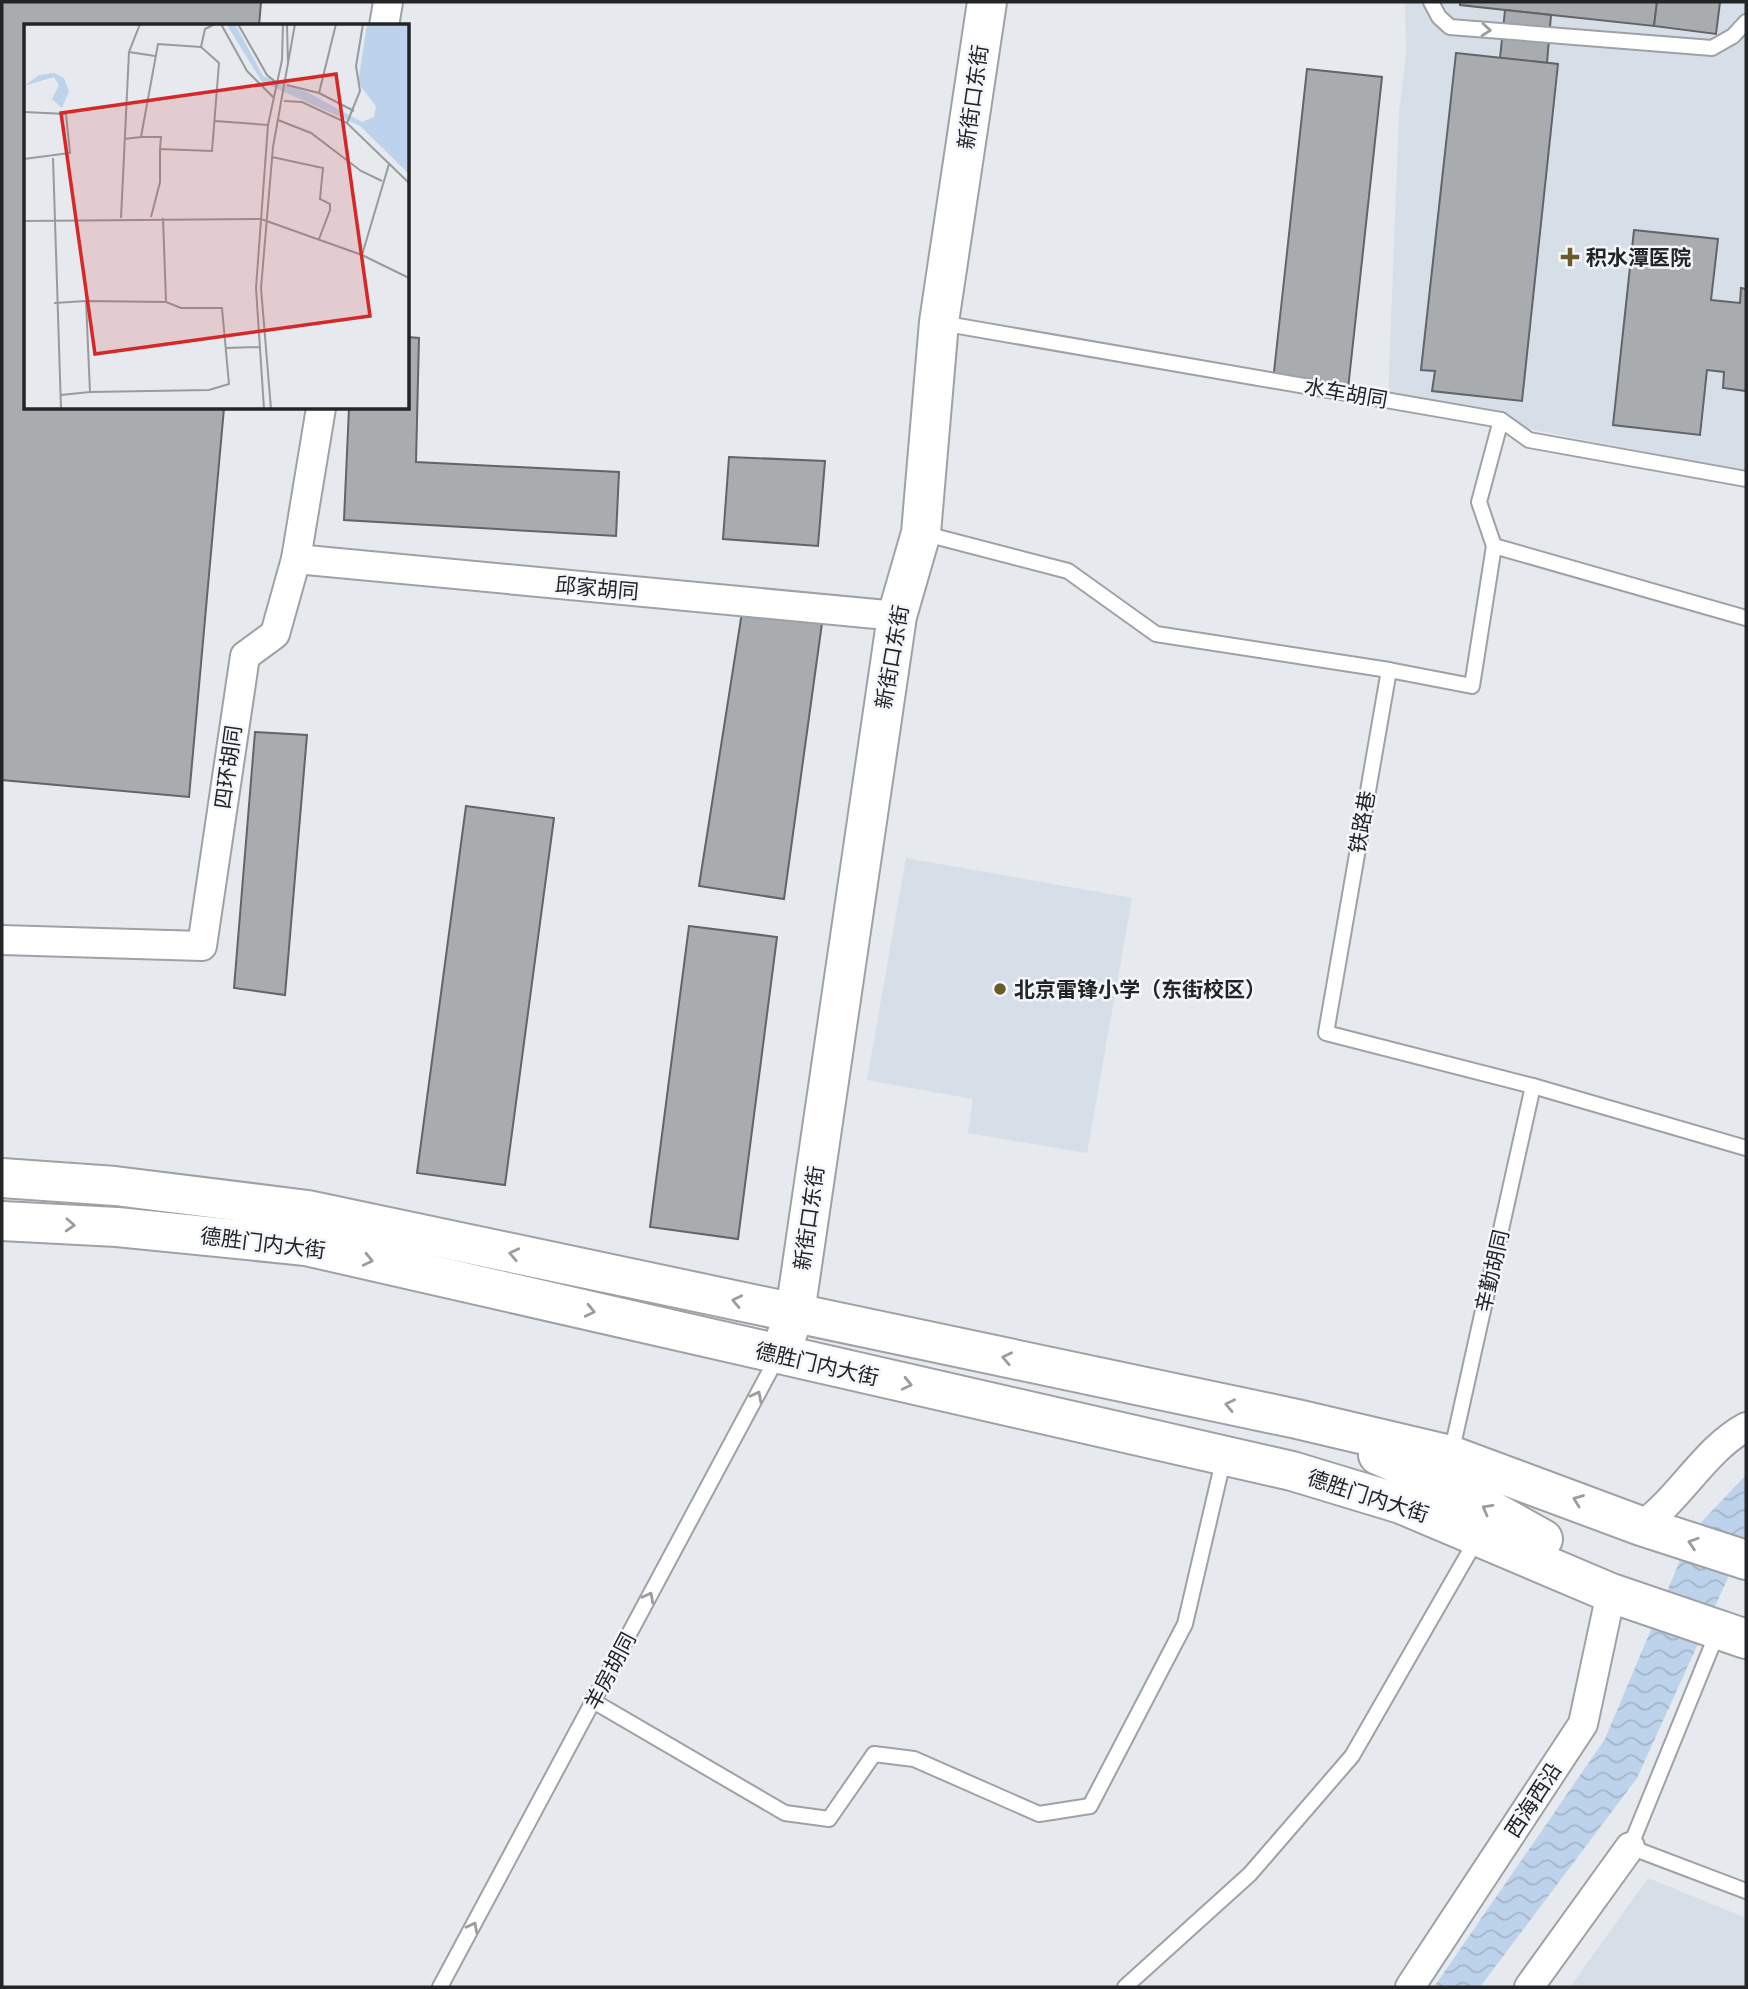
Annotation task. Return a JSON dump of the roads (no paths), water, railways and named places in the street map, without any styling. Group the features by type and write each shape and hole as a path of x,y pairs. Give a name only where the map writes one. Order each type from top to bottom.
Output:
{"main road":[{"name":"新街口东街","path":"779,1355 795,1314 897,616 921,533 939,322 987,2"},
{"name":"德胜门内大街","path":"2,1178 115,1186 307,1210 1297,1419 1450,1455 1641,1526 1746,1559"},
{"name":"德胜门内大街","path":"2,1221 117,1227 306,1246 1292,1471 1401,1504 1479,1536 1613,1582"},
{"name":"德胜门内大街","path":"1297,1419 1446,1485 1613,1582"},
{"path":"1613,1582 1734,1626"}],"street":[{"path":"384,24 388,2"},
{"name":"四环胡同","path":"2,940 202,946 245,656 275,634 296,559 321,410"},
{"name":"邱家胡同","path":"296,559 897,616"},
{"path":"1641,1526 1663,1511 1729,1437 1746,1427"},
{"name":"西海西沿","path":"1410,1987 1583,1724 1613,1582"},
{"path":"1529,1987 1630,1847"}],"lane":[{"path":"1431,2 1438,17 1450,27 1712,48 1733,36 1746,22"},
{"name":"水车胡同","path":"939,322 1501,420 1529,440 1746,479"},
{"path":"921,533 1068,571 1156,634 1389,670 1472,686 1494,547 1479,502 1501,420"},
{"path":"1494,547 1746,618"},
{"name":"铁路巷","path":"1389,670 1325,1032 1533,1086 1746,1148"},
{"name":"辛勤胡同","path":"1450,1455 1533,1086"},
{"name":"羊房胡同","path":"440,1987 779,1355"},
{"path":"593,1701 785,1813 829,1819 874,1754 914,1759 1040,1814 1090,1806 1185,1624 1224,1457"},
{"path":"1125,1987 1250,1874 1352,1756 1479,1536"},
{"path":"1734,1626 1630,1847 1746,1891"}],"water":[{"path":"1746,1475 1746,1538 1637,1778 1480,1987 1434,1987 1605,1739 1692,1532"}],"place":[{"name":"积水潭医院","path":"1570,257"},
{"name":"北京雷锋小学（东街校区）","path":"1000,989"}]}
